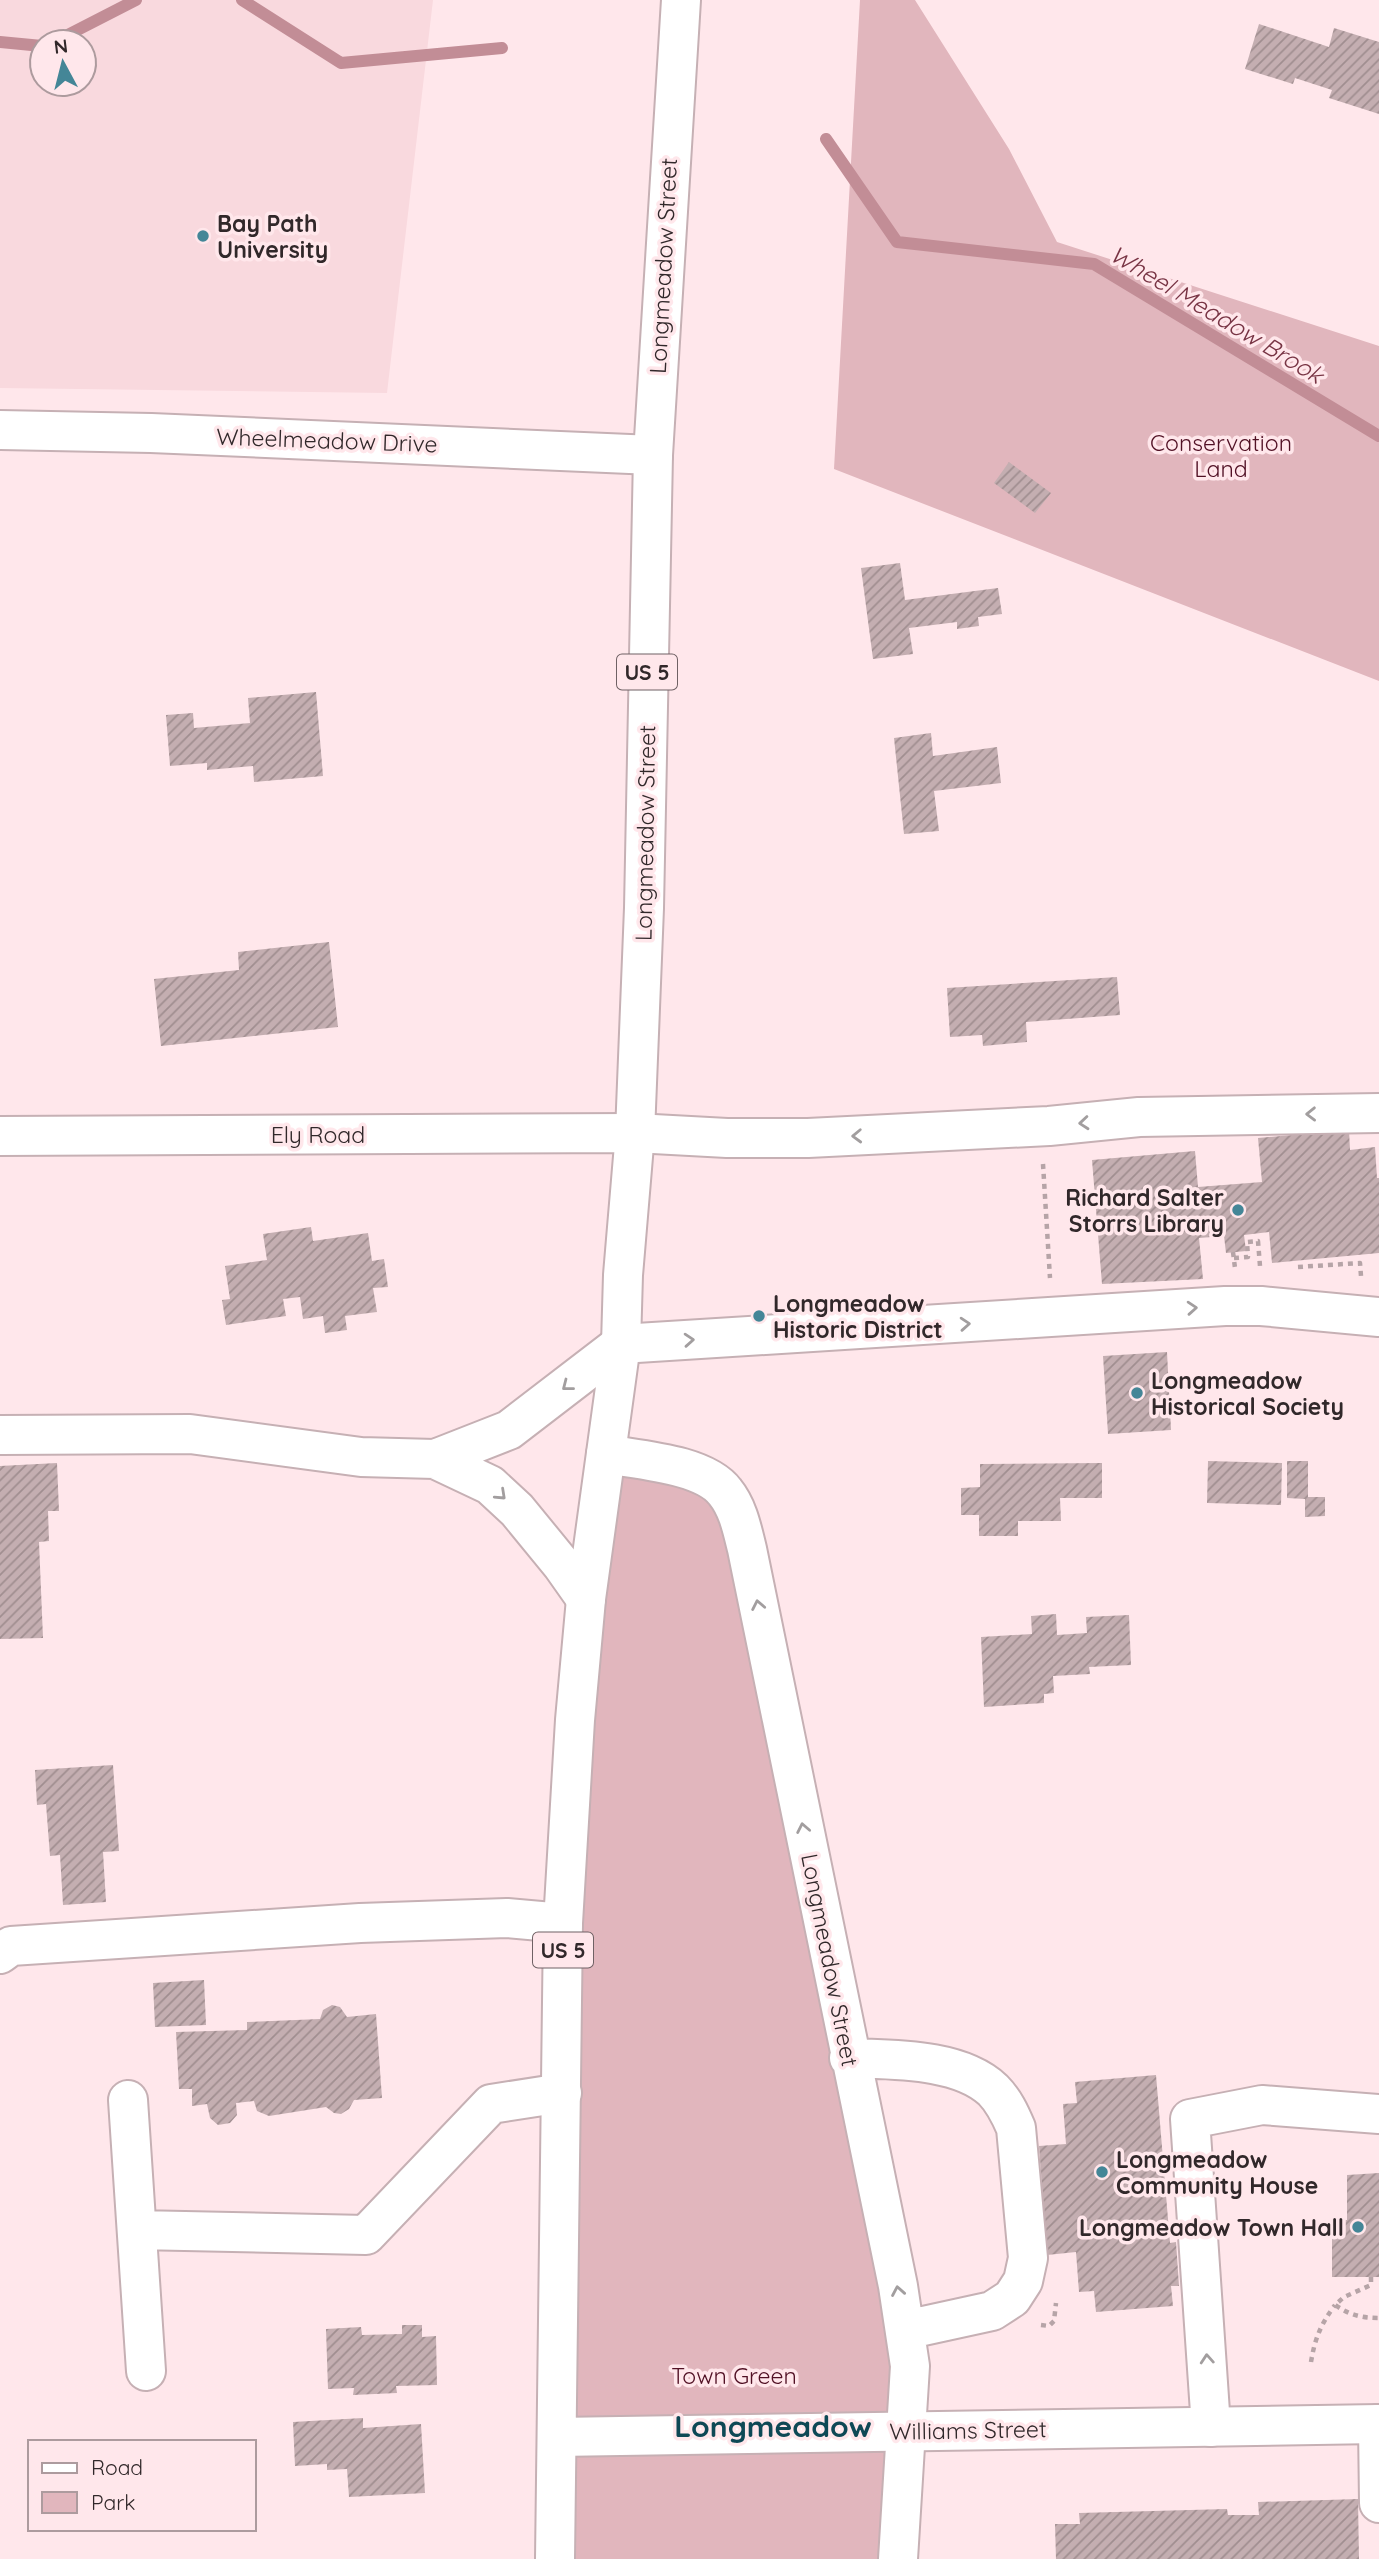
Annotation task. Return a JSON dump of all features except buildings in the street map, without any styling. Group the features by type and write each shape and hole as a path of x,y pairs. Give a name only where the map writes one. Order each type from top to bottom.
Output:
{"main road":[{"name":"Longmeadow Street","path":"555,2559 563,1923 575,1720 586,1600 621,1344 623,1275 635,1133 644,908 653,455 681,0"},
{"name":"Wheelmeadow Drive","path":"0,430 164,433 653,455"},
{"name":"Ely Road","path":"0,1136 635,1133 727,1138 808,1138 1049,1126 1139,1117 1379,1113"},
{"path":"0,1435 190,1434 361,1457 435,1459 509,1430 621,1344 1225,1306 1261,1306 1379,1317"},
{"name":"Longmeadow Street","path":"606,1454 704,1475 724,1490 737,1513 747,1549 905,2330 910,2366 898,2559"},
{"path":"435,1459 489,1485 517,1510 562,1565 586,1600"},
{"path":"0,1954 11,1946 360,1923 507,1918 563,1923"},
{"path":"849,2058 915,2061 952,2069 974,2078 992,2090 1007,2108 1016,2128 1028,2258 1023,2281 1013,2298 992,2311 905,2330"},
{"path":"137,2230 366,2235 491,2104 562,2093"},
{"path":"128,2100 146,2371"},
{"path":"1211,2427 1190,2119 1262,2105 1379,2114"},
{"path":"1379,2424 1379,2503"},
{"name":"Williams Street","path":"557,2437 1379,2424"}],"path":[{"path":"1043,1159 1051,1291"},
{"path":"1233,1252 1234,1258 1248,1257 1247,1242 1258,1241 1261,1269"},
{"path":"1286,1268 1360,1263 1362,1283"},
{"path":"1371,2277 1371,2285"},
{"path":"1311,2362 1314,2340 1335,2305 1344,2297 1371,2285 1379,2287"},
{"path":"1335,2305 1360,2317 1379,2318"}],"shaded area":[{"name":"Bay Path University","path":"0,0 433,0 387,393 0,388"}],"green space":[{"name":"Conservation Land","path":"860,0 915,0 1009,149 1057,242 1379,346 1379,681 834,469"},
{"name":"Town Green","path":"606,1454 724,1490 898,2286 900,2559 555,2559 562,2093"}],"waterway":[{"name":"Wheel Meadow Brook","path":"81,28 136,0"},
{"name":"Wheel Meadow Brook","path":"242,0 341,63 502,48"},
{"name":"Wheel Meadow Brook","path":"0,42 28,45"},
{"name":"Wheel Meadow Brook","path":"826,139 897,242 1094,264 1379,436"}],"place":[{"name":"Bay Path University","path":"203,236"},
{"name":"Richard Salter Storrs Library","path":"1238,1210"},
{"name":"Longmeadow Historic District","path":"759,1316"},
{"name":"Longmeadow Historical Society","path":"1137,1393"},
{"name":"Longmeadow Community House","path":"1102,2172"},
{"name":"Longmeadow Town Hall","path":"1358,2227"}],"district":[{"name":"Longmeadow","path":"773,2426"}]}
